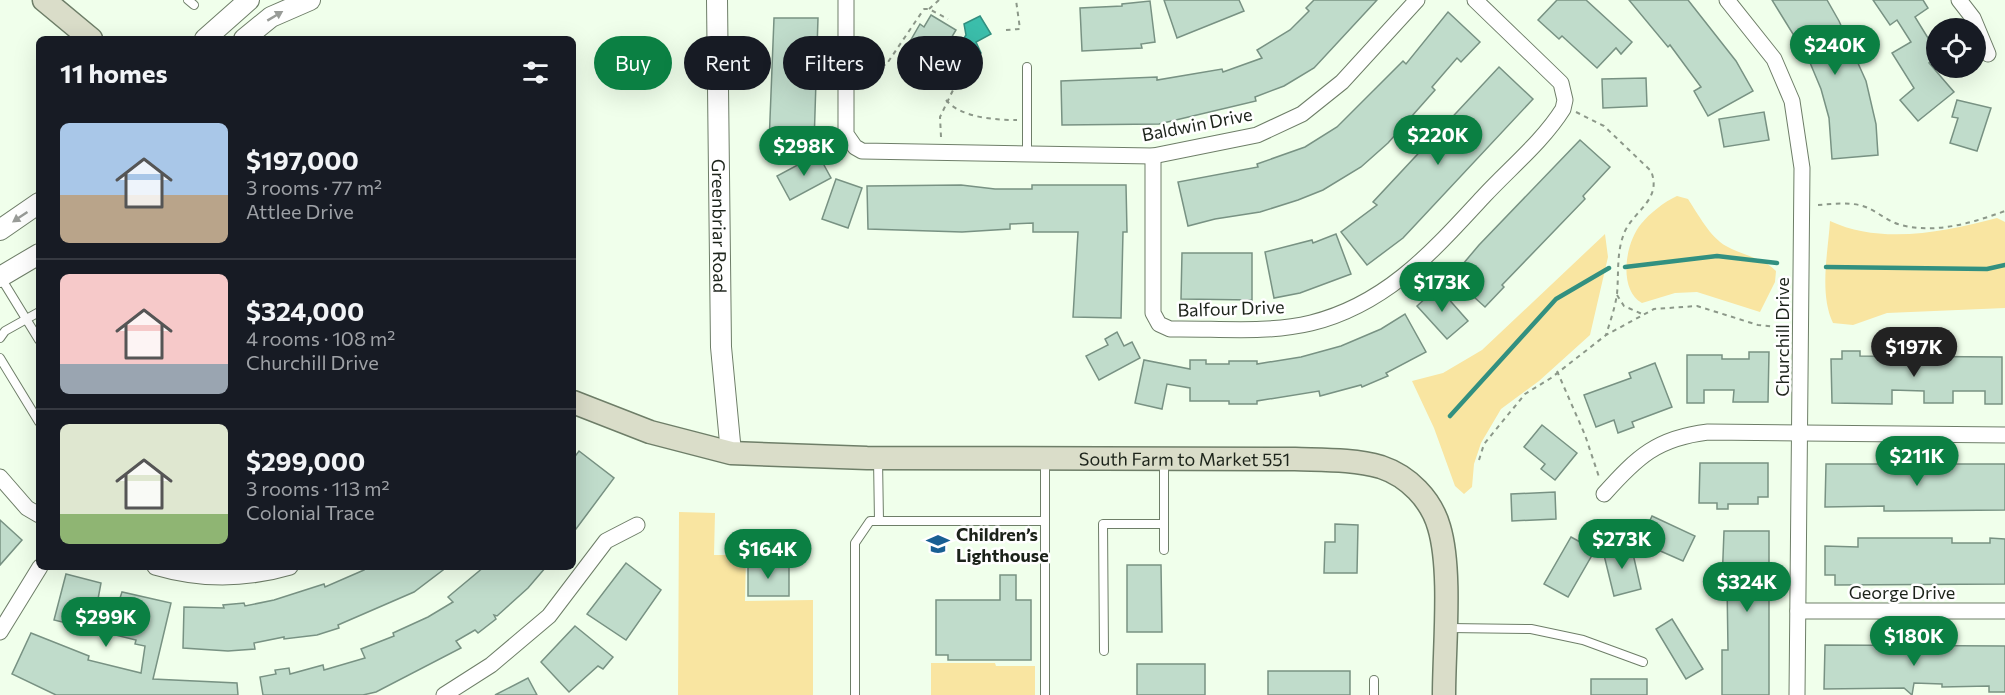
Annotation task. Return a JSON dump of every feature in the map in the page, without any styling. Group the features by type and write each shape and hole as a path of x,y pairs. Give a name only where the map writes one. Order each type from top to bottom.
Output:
{"main road":[{"path":"44,0 87,36"},
{"name":"South Farm to Market 551","path":"576,403 650,432 730,453 878,458 1349,462 1380,467 1408,480 1421,494 1439,525 1445,563 1444,695"}],"street":[{"path":"208,36 249,0"},
{"path":"248,36 271,17 310,0"},
{"name":"Greenbriar Road","path":"717,0 721,347 730,453"},
{"name":"Baldwin Drive","path":"846,0 846,134 855,147 862,151 1153,156 1257,135 1302,114 1341,82 1417,0"},
{"path":"1475,0 1561,83 1564,104"},
{"name":"Churchill Drive","path":"1727,0 1773,59 1792,101 1802,168 1797,695"},
{"path":"1959,0 1973,18 1988,54"},
{"name":"Balfour Drive","path":"1153,156 1153,307 1155,319 1170,329 1261,329 1310,323 1357,306 1395,283 1425,259 1564,104"},
{"path":"0,230 36,205"},
{"path":"0,277 36,256"},
{"path":"1604,495 1640,456 1657,444 1673,437 1708,432 2005,435"},
{"path":"0,477 27,508 36,513"},
{"path":"448,694 491,665 549,616 606,541 637,525"},
{"path":"0,632 38,570"},
{"path":"173,570 222,578 267,574 280,570"},
{"name":"George Drive","path":"1798,611 2005,611"}],"lane":[{"path":"1027,67 1027,155"},
{"path":"0,277 36,335"},
{"path":"0,338 5,331 36,314"},
{"path":"0,358 36,417"},
{"path":"878,458 879,521"},
{"path":"1045,459 1045,695"},
{"path":"1164,459 1164,550"},
{"path":"855,695 855,543 870,521 1045,521"},
{"path":"1104,651 1103,524 1164,524"},
{"path":"1445,628 1531,629 1583,640 1643,662"},
{"path":"1374,680 1374,695"}],"path":[{"path":"885,65 919,13 929,9 939,0"},
{"path":"1006,30 1020,29 1016,0"},
{"path":"929,9 948,19"},
{"path":"941,141 940,117 952,90"},
{"path":"946,100 963,111 991,118 1027,119"},
{"path":"1564,104 1604,126 1651,171 1654,179 1652,197 1626,228 1620,246 1617,295 1606,334"},
{"path":"1802,205 1854,204 1866,207 1899,225 1912,227 1955,226 2005,211"},
{"path":"1617,295 1624,306 1644,314"},
{"path":"1479,460 1484,444 1525,394 1606,334 1654,309 1696,306 1758,325 1788,328"},
{"path":"1557,371 1585,435 1604,495"}],"shaded area":[{"path":"1677,196 1688,199 1705,225 1720,242 1771,266 1776,271 1775,282 1760,312 1697,292 1675,293 1642,303 1634,297 1629,288 1627,266 1635,232 1649,216"},
{"path":"1997,218 2005,222 2005,308 1887,313 1853,325 1833,323 1825,286 1830,221 1870,233 1913,234 1956,228"},
{"path":"1605,234 1608,257 1590,335 1539,381 1501,409 1481,443 1474,464 1472,487 1464,494 1455,486 1434,428 1412,381 1443,373 1482,350"},
{"path":"679,512 715,513 714,555 746,555 745,601 813,600 813,695 678,695"},
{"path":"931,663 995,663 996,666 1035,666 1035,695 931,695"}],"water":[{"path":"980,16 991,34 983,38 983,36 965,36 964,24"}],"building":[{"path":"1164,0 1239,0 1244,11 1177,38"},
{"path":"1314,0 1377,0 1314,68 1284,86 1255,97 1256,101 1159,124 1062,125 1061,81 1157,77 1157,80 1222,69 1223,72 1262,58 1257,50 1290,30 1309,11 1306,8"},
{"path":"1557,0 1586,0 1632,42 1621,54 1616,48 1597,68 1562,36 1559,39 1538,20"},
{"path":"1629,0 1688,0 1736,61 1753,91 1708,116 1694,91 1701,87 1670,45 1668,47"},
{"path":"1772,0 1827,0 1866,81 1876,124 1878,155 1832,159 1829,118 1821,89 1803,46 1801,47"},
{"path":"1873,0 1923,0 1928,8 1915,17 1926,35 1926,78 1942,78 1954,92 1918,121 1900,100 1914,88 1892,53 1911,42 1897,20 1890,25"},
{"path":"1150,1 1155,42 1141,44 1142,48 1082,51 1080,8 1122,6 1122,4"},
{"path":"1448,12 1480,42 1461,62 1457,58 1432,87 1435,90 1388,143 1361,167 1323,190 1298,200 1260,212 1188,226 1178,182 1258,167 1257,164 1305,147 1337,127 1403,61 1406,64"},
{"path":"931,15 956,30 952,36 913,36 920,24 924,27"},
{"path":"774,18 818,18 817,36 783,36 783,90 816,90 814,144 769,144"},
{"path":"1499,67 1533,99 1403,238 1367,265 1341,232 1377,205 1373,202"},
{"path":"1646,78 1647,106 1603,108 1602,79"},
{"path":"1957,100 1991,108 1977,151 1950,143 1958,118 1952,117"},
{"path":"1764,112 1769,140 1724,147 1719,119"},
{"path":"1580,140 1610,167 1583,196 1585,199 1502,285 1504,287 1485,307 1452,277 1479,245"},
{"path":"818,154 831,178 790,200 777,176"},
{"path":"836,179 862,188 848,228 822,219"},
{"path":"961,185 995,189 1032,189 1032,185 1126,185 1127,232 1123,232 1121,318 1073,317 1078,232 1033,232 1033,223 1010,224 1010,229 962,232 868,229 867,186"},
{"path":"1336,234 1351,274 1300,293 1274,298 1265,252 1312,240 1313,243"},
{"path":"1182,253 1252,253 1252,300 1181,299"},
{"path":"1438,287 1468,321 1447,339 1417,306"},
{"path":"1405,314 1426,352 1386,373 1388,376 1362,387 1361,385 1320,396 1319,391 1257,401 1257,404 1229,404 1229,401 1190,401 1190,388 1167,384 1162,409 1135,403 1144,360 1190,369 1190,360 1206,360 1206,364 1257,361 1257,364 1301,357 1341,346 1381,329"},
{"path":"1117,332 1124,346 1132,342 1140,358 1099,380 1086,356 1108,345 1105,339"},
{"path":"1842,351 1860,351 1860,356 2002,357 2002,404 1985,404 1985,391 1953,391 1953,403 1924,403 1924,391 1892,390 1892,404 1832,403 1831,359 1842,359"},
{"path":"1749,352 1769,352 1768,402 1733,402 1734,390 1704,390 1704,403 1687,403 1687,355 1722,355 1722,359 1749,359"},
{"path":"1655,363 1672,407 1632,422 1634,427 1618,433 1614,420 1596,427 1584,395 1631,378 1629,373"},
{"path":"1542,425 1577,453 1555,480 1541,469 1545,464 1524,447"},
{"path":"579,451 614,478 576,529 576,455"},
{"path":"1700,463 1768,463 1768,497 1758,497 1758,504 1728,504 1728,509 1717,509 1717,503 1699,503"},
{"path":"1826,464 2005,464 2005,510 1884,511 1884,506 1825,507"},
{"path":"1555,492 1556,519 1512,521 1511,494"},
{"path":"1652,516 1695,536 1683,561 1640,542"},
{"path":"0,520 22,540 0,565"},
{"path":"1335,524 1358,525 1357,573 1324,573 1325,542 1335,542"},
{"path":"1724,531 1769,531 1769,695 1722,695 1722,650 1728,650 1727,583 1722,583"},
{"path":"1571,537 1595,550 1568,597 1544,584"},
{"path":"1858,538 1952,538 1952,543 1990,543 1990,538 2005,539 2005,584 1835,585 1835,575 1825,575 1825,546 1858,547"},
{"path":"1631,545 1641,589 1614,596 1603,551"},
{"path":"626,563 661,590 626,640 587,614"},
{"path":"748,565 789,565 789,596 748,596"},
{"path":"1127,565 1161,565 1162,632 1127,632"},
{"path":"364,570 443,570 414,592 338,625 339,628 317,635 284,639 284,637 254,643 255,649 228,651 183,648 184,607 224,608 223,605 244,603 245,606 274,600 324,584 325,587"},
{"path":"480,570 543,570 528,588 497,616 494,615 496,619 478,633 475,630 456,641 461,648 376,692 363,695 263,695 260,677 276,674 275,670 289,668 290,674 323,665 324,670 365,658 361,649 394,636 393,633 428,617 453,602 448,597"},
{"path":"66,574 101,583 98,599 118,604 122,592 171,603 153,679 237,683 238,695 56,695 12,674 31,633 89,656 88,660 141,673 145,646 135,644 136,640 54,620"},
{"path":"1000,575 1016,575 1016,600 1031,600 1031,660 948,660 948,655 936,655 936,600 1000,600"},
{"path":"1672,619 1703,669 1686,679 1656,629"},
{"path":"575,626 613,657 603,669 598,666 569,692 541,662"},
{"path":"1825,645 2005,646 2005,692 1989,692 1989,686 1942,687 1942,684 1914,683 1912,695 1904,688 1824,689"},
{"path":"1137,664 1205,664 1205,695 1137,695"},
{"path":"1268,671 1350,671 1350,695 1268,695"},
{"path":"528,678 537,695 495,695"},
{"path":"1591,679 1647,679 1647,695 1591,695"}],"waterway":[{"path":"1625,267 1717,256 1777,263"},
{"path":"1826,267 1987,269 2005,265"},
{"path":"1450,416 1556,299 1609,268"}],"place":[{"name":"Children’s Lighthouse","path":"938,544"}]}
